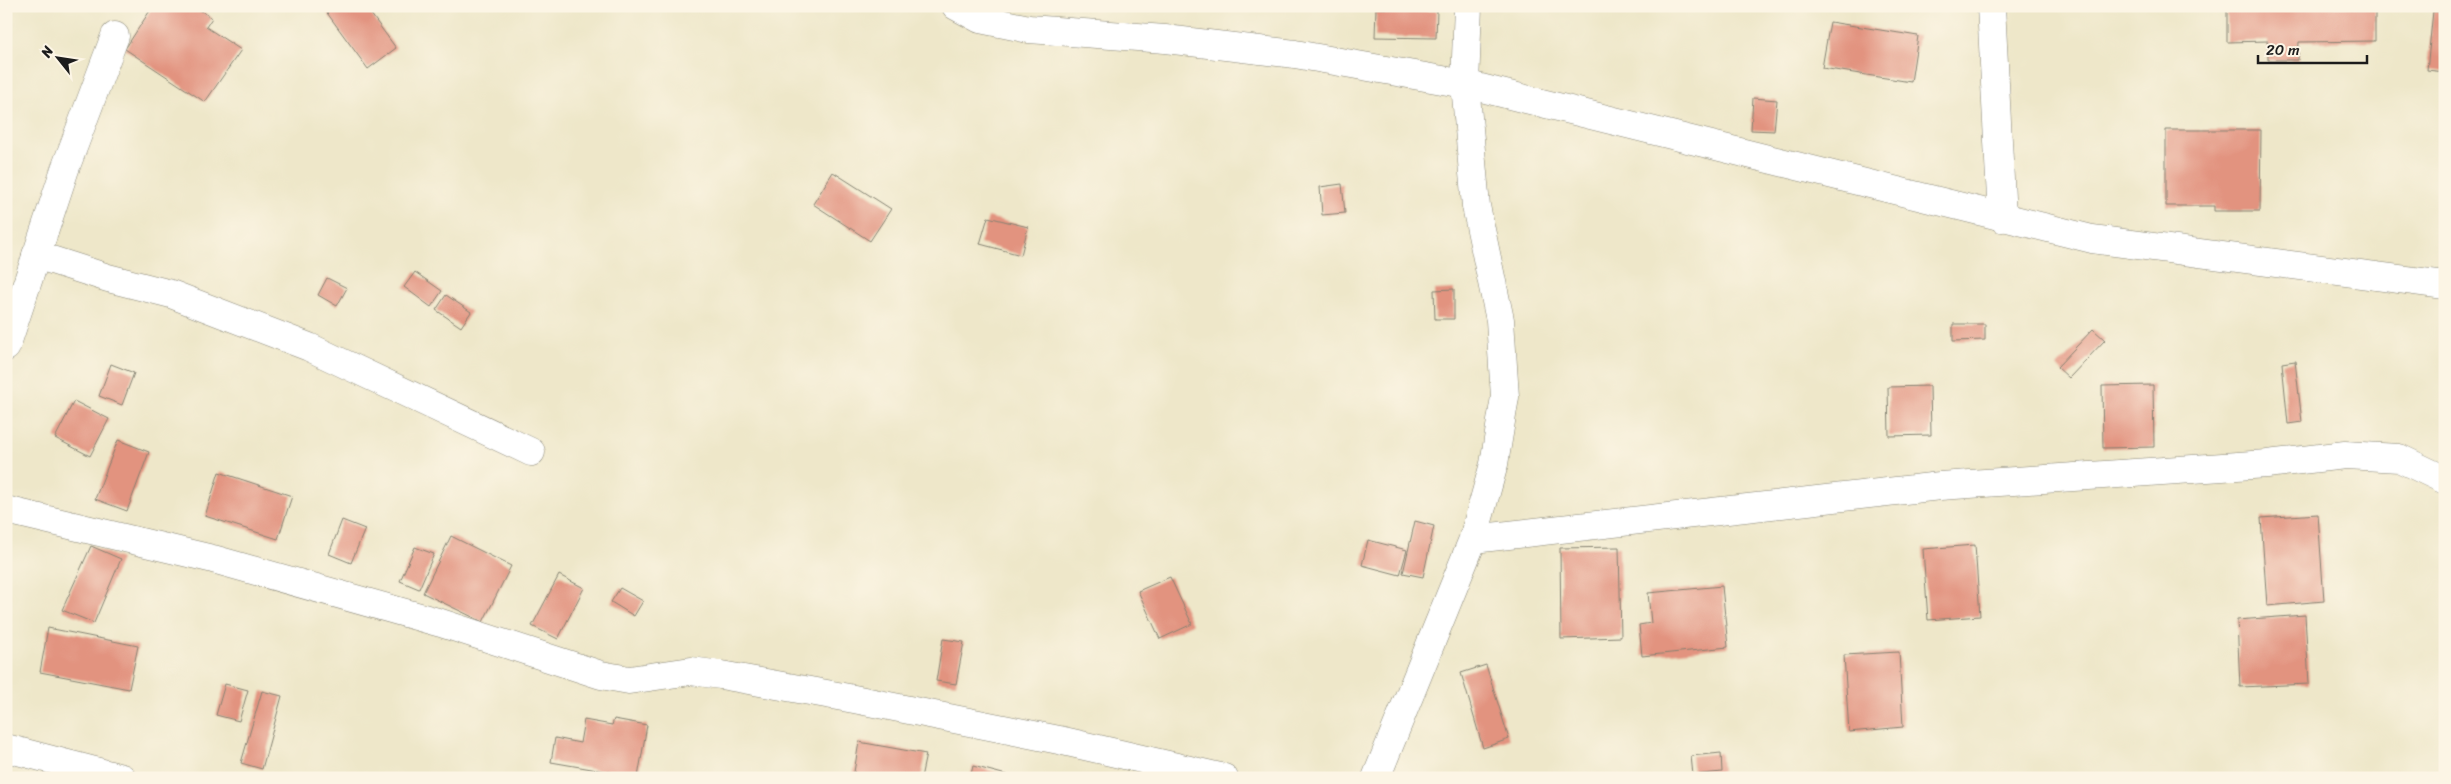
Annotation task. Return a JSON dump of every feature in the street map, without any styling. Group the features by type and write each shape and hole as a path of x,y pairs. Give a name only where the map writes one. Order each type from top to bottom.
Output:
{"street":[{"path":"956,6 980,19 1029,29 1165,39 1294,54 1465,84 2092,239 2445,285"},
{"path":"1376,778 1473,539 1494,464 1504,397 1500,320 1476,206 1465,84 1468,6"},
{"path":"1991,6 2002,218"},
{"path":"6,347 65,169 115,36"},
{"path":"36,255 108,278 171,294 309,348 531,452"},
{"path":"1473,539 1940,486 2182,471 2345,455 2399,458 2445,480"},
{"path":"6,510 232,564 441,623 601,675 629,680 691,671 721,675 854,699 1049,738 1224,778"},
{"path":"6,748 122,778"}],"building":[{"path":"153,6 194,6 212,18 206,27 241,50 205,102 125,49"},
{"path":"322,6 365,6 396,48 368,69"},
{"path":"2227,6 2375,6 2375,41 2299,42 2298,60 2268,60 2268,41 2227,42"},
{"path":"1376,8 1437,11 1436,38 1375,37"},
{"path":"2433,11 2445,13 2445,72 2427,70"},
{"path":"1830,22 1918,36 1911,82 1822,68"},
{"path":"1753,98 1777,100 1774,131 1751,130"},
{"path":"2166,130 2261,130 2260,211 2214,211 2214,206 2166,206"},
{"path":"833,172 891,209 870,241 813,204"},
{"path":"1342,184 1345,213 1322,215 1320,187"},
{"path":"988,217 1028,227 1021,255 980,244"},
{"path":"415,272 442,291 431,307 404,287"},
{"path":"327,278 347,288 337,306 318,295"},
{"path":"1454,289 1454,319 1435,319 1434,290"},
{"path":"446,295 471,312 461,327 436,310"},
{"path":"1953,324 1985,324 1985,340 1953,341"},
{"path":"2093,329 2105,340 2069,378 2057,367"},
{"path":"2295,361 2302,422 2288,424 2282,363"},
{"path":"111,364 134,373 122,405 99,396"},
{"path":"2153,385 2154,447 2103,448 2102,386"},
{"path":"1930,386 1931,435 1889,436 1888,387"},
{"path":"74,401 109,419 90,456 55,438"},
{"path":"118,440 149,452 127,511 95,499"},
{"path":"219,472 292,496 278,539 205,516"},
{"path":"2318,514 2324,601 2267,606 2261,518"},
{"path":"342,520 365,529 351,563 329,554"},
{"path":"1415,521 1434,526 1423,577 1403,573"},
{"path":"451,536 511,566 483,622 423,593"},
{"path":"1368,540 1407,550 1400,575 1362,565"},
{"path":"1975,545 1980,616 1928,620 1923,549"},
{"path":"91,546 121,559 94,623 62,610"},
{"path":"415,547 434,554 419,589 400,581"},
{"path":"1619,547 1621,637 1561,639 1560,548"},
{"path":"559,575 584,588 558,639 532,626"},
{"path":"1170,577 1192,624 1160,639 1138,591"},
{"path":"1722,586 1728,647 1642,656 1639,625 1651,623 1648,593"},
{"path":"620,588 643,601 634,616 611,602"},
{"path":"2305,615 2309,684 2240,687 2237,620"},
{"path":"48,628 138,646 129,689 40,672"},
{"path":"943,639 964,642 956,684 936,681"},
{"path":"1899,652 1903,727 1849,732 1844,655"},
{"path":"1486,665 1509,739 1483,748 1461,673"},
{"path":"225,684 248,690 239,721 216,715"},
{"path":"262,691 282,696 262,769 241,763"},
{"path":"614,719 647,725 638,777 551,762 555,738 580,743 584,720 612,725"},
{"path":"859,742 926,754 921,778 853,778"},
{"path":"1721,753 1722,772 1693,775 1691,756"},
{"path":"973,766 1014,777 1014,778 970,778"}]}
